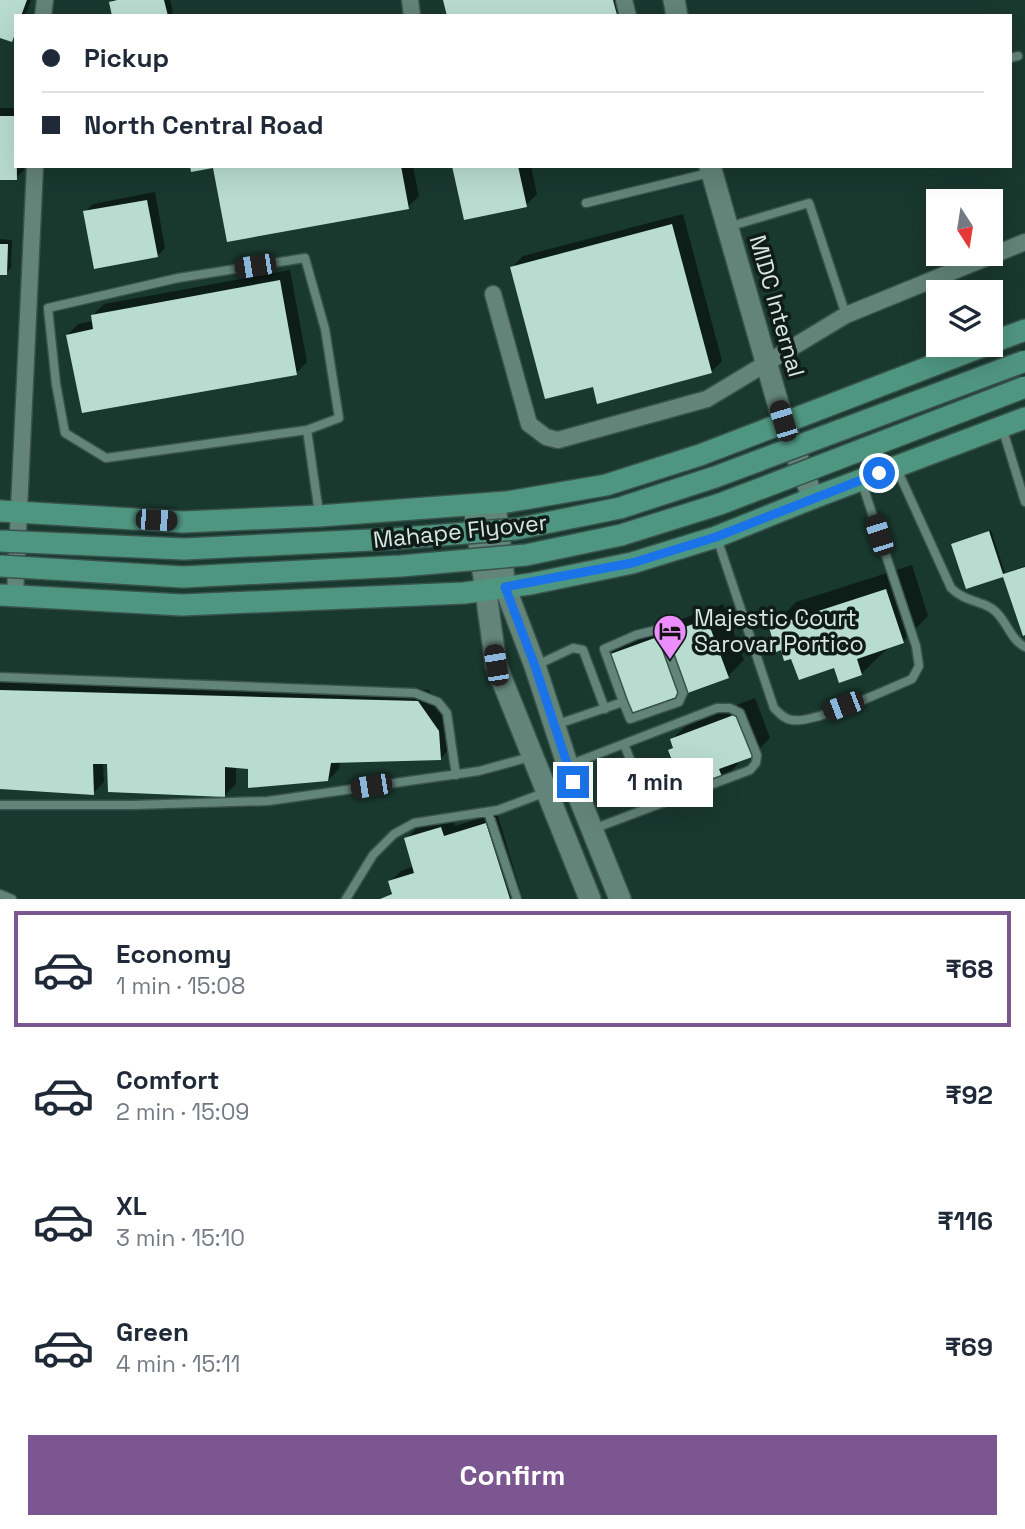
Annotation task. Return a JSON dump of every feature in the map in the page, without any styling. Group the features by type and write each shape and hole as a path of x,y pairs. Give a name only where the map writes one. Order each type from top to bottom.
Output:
{"main road":[{"name":"MIDC Internal","path":"711,169 765,363 783,421 813,498"},
{"path":"1003,338 1025,330"},
{"path":"9,512 183,522 319,516 484,505 606,485 700,455 953,357"},
{"name":"Mahape Flyover","path":"0,541 184,549 392,540 516,529 620,508 691,485 1025,361"},
{"name":"Mahape Flyover","path":"0,566 183,577 401,566 526,555 621,535 720,504 1025,387"},
{"path":"7,595 182,605 327,600 495,589 632,563 716,537 861,480 1018,424"},
{"path":"484,505 495,589 496,665 590,899"},
{"path":"495,589 535,666 570,774 620,899"}],"street":[{"path":"7,595 9,512 25,414 35,168"},
{"path":"493,294 529,425 558,440 707,399 846,316 1025,242"}],"lane":[{"path":"586,203 711,169"},
{"path":"727,227 809,203 846,316"},
{"path":"305,258 324,329 339,418 307,430 106,457 65,433 56,384 48,308 178,278 305,258"},
{"path":"1018,424 1025,502"},
{"path":"307,430 319,516"},
{"path":"896,467 951,588 960,596 997,612 1021,646 1025,647"},
{"path":"716,537 774,708 785,718 794,721 820,715 912,679 919,666 919,658 861,480"},
{"path":"660,629 683,698 679,702 630,719 624,702 604,649 636,635 660,629"},
{"path":"535,666 573,648 583,650 605,709"},
{"path":"0,677 415,693 438,702 447,713 456,775"},
{"path":"555,726 624,702"},
{"path":"346,899 373,855 394,834 414,824 488,812 547,792 570,774 624,744 717,708 730,708 740,713 757,755 756,763 750,770 593,829"},
{"path":"624,744 649,808"},
{"path":"0,805 268,802 456,775 533,757"},
{"path":"488,812 517,899"},
{"path":"0,894 12,899"}],"building":[{"path":"0,0 27,0 22,14 14,14 12,42 0,38"},
{"path":"164,0 168,14 112,14 109,2"},
{"path":"443,0 613,0 617,14 446,14"},
{"path":"0,116 14,116 14,168 17,168 17,180 0,180"},
{"path":"190,168 213,168 191,172"},
{"path":"213,168 401,168 409,209 227,242"},
{"path":"452,168 518,168 527,207 464,220"},
{"path":"147,200 158,257 94,269 83,211"},
{"path":"672,224 712,373 597,404 593,387 545,399 510,267"},
{"path":"0,244 8,244 7,275 0,275"},
{"path":"280,280 297,375 82,413 66,335 93,329 91,315"},
{"path":"989,531 1003,574 1025,567 1023,636 1003,577 966,589 951,544"},
{"path":"886,589 904,643 857,659 862,675 839,683 834,668 799,680 791,659 784,661 781,650 776,652 769,627"},
{"path":"707,619 729,678 627,715 605,656"},
{"path":"0,690 418,701 439,731 441,760 331,763 328,781 248,788 248,769 225,767 225,797 108,792 107,764 93,764 94,795 0,789"},
{"path":"739,713 755,756 719,769 724,782 686,796 668,750 673,748 670,739"},
{"path":"486,823 510,899 380,899 392,894 388,881 414,873 404,838 441,827 444,836"}],"place":[{"name":"Majestic Court Sarovar Portico","path":"670,661"}],"route":[{"path":"573,782 535,666 505,587 632,563 716,537 879,473"}]}
